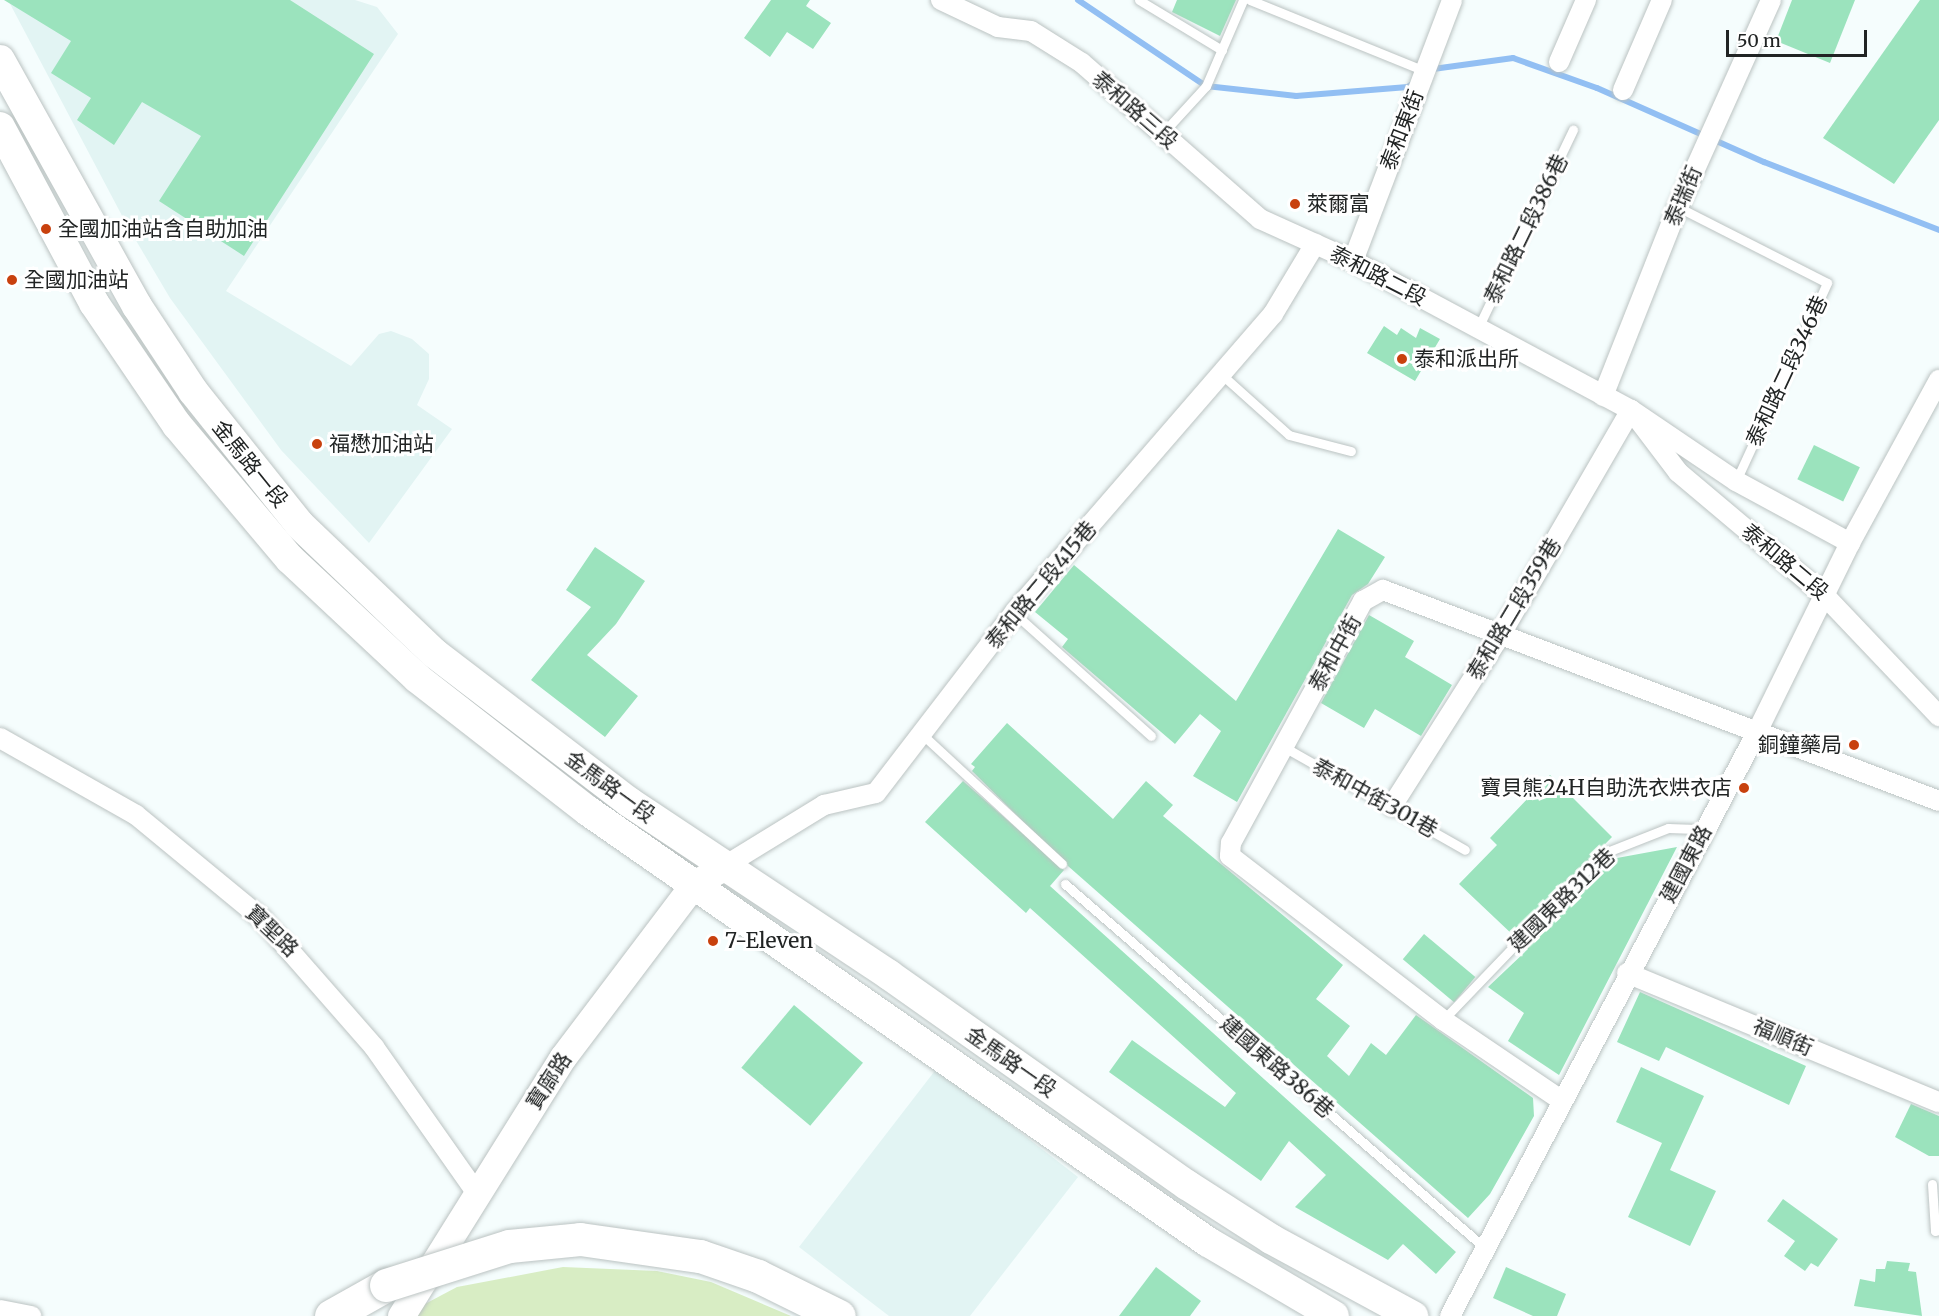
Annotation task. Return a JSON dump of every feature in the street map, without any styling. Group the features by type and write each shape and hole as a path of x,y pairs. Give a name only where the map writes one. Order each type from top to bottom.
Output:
{"highway":[{"path":"331,1316 386,1285 509,1246 580,1239 700,1256 759,1276 839,1316"}],"main road":[{"name":"金馬路一段","path":"0,60 143,315 236,450 300,525 357,583 478,689 723,867 889,975 1186,1185 1281,1245 1413,1316"},
{"name":"金馬路一段","path":"0,127 94,303 135,367 221,480 290,559 463,716 694,884 1208,1242 1334,1316"}],"street":[{"name":"泰和路三段","path":"941,0 998,27 1031,31 1082,63 1260,219 1315,244"},
{"name":"泰和東街","path":"1353,261 1452,0"},
{"path":"1559,62 1586,0"},
{"path":"1623,90 1662,0"},
{"name":"泰瑞街","path":"1603,396 1678,207 1771,0"},
{"name":"泰和路二段415巷","path":"723,867 824,805 876,793 924,736 1014,613 1273,314 1315,244"},
{"name":"泰和路二段","path":"1315,244 1353,261 1630,410 1736,481 1850,543"},
{"name":"建國東路","path":"1450,1316 1488,1250 1561,1100 1758,730 1850,543 1939,380"},
{"name":"泰和路二段","path":"1630,410 1678,472 1825,596 1939,716"},
{"name":"泰和路二段359巷","path":"1392,806 1501,634 1630,410"},
{"name":"泰和中街","path":"1561,1100 1443,1020 1230,856 1231,843 1363,602 1383,590 1758,730 1939,801"},
{"name":"寶聖路","path":"0,738 136,815 262,919 374,1047 478,1195"},
{"name":"寶廍路","path":"401,1316 563,1057 694,884 723,867"},
{"name":"福順街","path":"1627,973 1939,1102"},
{"path":"0,1310 31,1316"}],"lane":[{"path":"1139,0 1222,50"},
{"path":"1162,134 1206,86 1243,0"},
{"path":"1250,0 1422,79"},
{"name":"泰和路二段386巷","path":"1478,328 1573,130"},
{"name":"泰和路二段346巷","path":"1678,207 1827,283 1736,481"},
{"path":"1221,374 1289,435 1351,451"},
{"path":"1014,613 1151,736"},
{"path":"924,736 1062,864"},
{"name":"泰和中街301巷","path":"1284,747 1392,806 1465,850"},
{"name":"建國東路312巷","path":"1443,1020 1602,854 1668,828 1704,829"},
{"name":"建國東路386巷","path":"1065,884 1488,1250"},
{"path":"1932,1184 1935,1231 1939,1230"}],"shaded area":[{"path":"8,0 355,0 377,7 398,34 226,291 351,366 379,334 391,331 412,339 429,354 429,379 417,405 452,429 369,543 281,450 170,298 128,227"},
{"path":"937,1068 1078,1177 970,1316 889,1316 799,1247"}],"green space":[{"path":"563,1267 657,1271 711,1282 791,1316 416,1316 423,1305 457,1287"}],"building":[{"path":"4,0 290,0 374,54 244,256 159,201 201,136 142,102 114,145 77,120 91,98 51,73 71,41"},
{"path":"771,0 810,0 806,6 831,23 813,49 787,32 770,57 744,38"},
{"path":"1177,0 1236,0 1220,36 1172,12"},
{"path":"1792,0 1855,0 1830,63 1776,41"},
{"path":"1920,0 1939,0 1939,120 1894,184 1823,138"},
{"name":"泰和派出所","path":"1384,326 1397,335 1401,328 1416,338 1420,328 1440,339 1415,381 1367,353"},
{"path":"1814,445 1860,467 1843,502 1797,479"},
{"path":"1338,529 1385,557 1368,584 1352,595 1237,802 1193,776 1221,731 1200,714 1175,744 1062,647 1068,639 1035,612 1074,565 1236,701"},
{"path":"595,547 645,581 616,624 587,655 638,696 605,737 531,680 591,607 566,590"},
{"path":"1369,615 1414,641 1405,657 1452,685 1421,736 1375,709 1364,728 1321,703"},
{"path":"1007,723 1113,819 1146,781 1173,805 1163,816 1343,965 1316,999 1350,1026 1327,1056 1349,1076 1371,1043 1386,1055 1416,1015 1533,1098 1534,1116 1490,1194 1468,1218 1068,866 972,771 975,767 971,764"},
{"path":"1550,775 1612,837 1514,936 1459,884 1497,845 1490,838"},
{"path":"963,781 1064,870 1050,886 1456,1252 1436,1274 1403,1244 1388,1260 1295,1207 1326,1175 1289,1141 1261,1181 1109,1072 1132,1040 1225,1107 1236,1093 1030,908 1026,913 925,822"},
{"path":"1677,847 1559,1075 1508,1041 1524,1013 1488,987 1528,949 1524,945 1606,860"},
{"path":"1424,934 1475,977 1454,1002 1403,959"},
{"path":"1640,992 1806,1066 1789,1105 1666,1047 1659,1061 1617,1042"},
{"path":"794,1005 863,1063 810,1126 741,1068"},
{"path":"1641,1067 1704,1096 1670,1170 1716,1191 1690,1246 1628,1217 1662,1143 1616,1122"},
{"path":"1911,1104 1939,1116 1939,1156 1929,1156 1895,1137"},
{"path":"1783,1199 1838,1239 1818,1267 1811,1263 1805,1271 1784,1256 1795,1241 1767,1221"},
{"path":"1887,1261 1910,1263 1908,1271 1916,1272 1922,1316 1854,1306 1860,1279 1875,1282 1876,1269 1885,1269"},
{"path":"1156,1267 1201,1301 1190,1316 1119,1316"},
{"path":"1506,1267 1566,1294 1557,1316 1533,1316 1493,1298"}],"waterway":[{"path":"1078,0 1206,86 1296,96 1408,87 1415,82"},
{"path":"1433,69 1513,58 1597,88 1764,162 1939,230"}],"place":[{"name":"萊爾富","path":"1295,204"},
{"name":"全國加油站含自助加油","path":"46,229"},
{"name":"全國加油站","path":"12,280"},
{"name":"泰和派出所","path":"1402,359"},
{"name":"福懋加油站","path":"317,444"},
{"name":"銅鐘藥局","path":"1854,745"},
{"name":"寶貝熊24H自助洗衣烘衣店","path":"1744,788"},
{"name":"7-Eleven","path":"713,941"}]}
